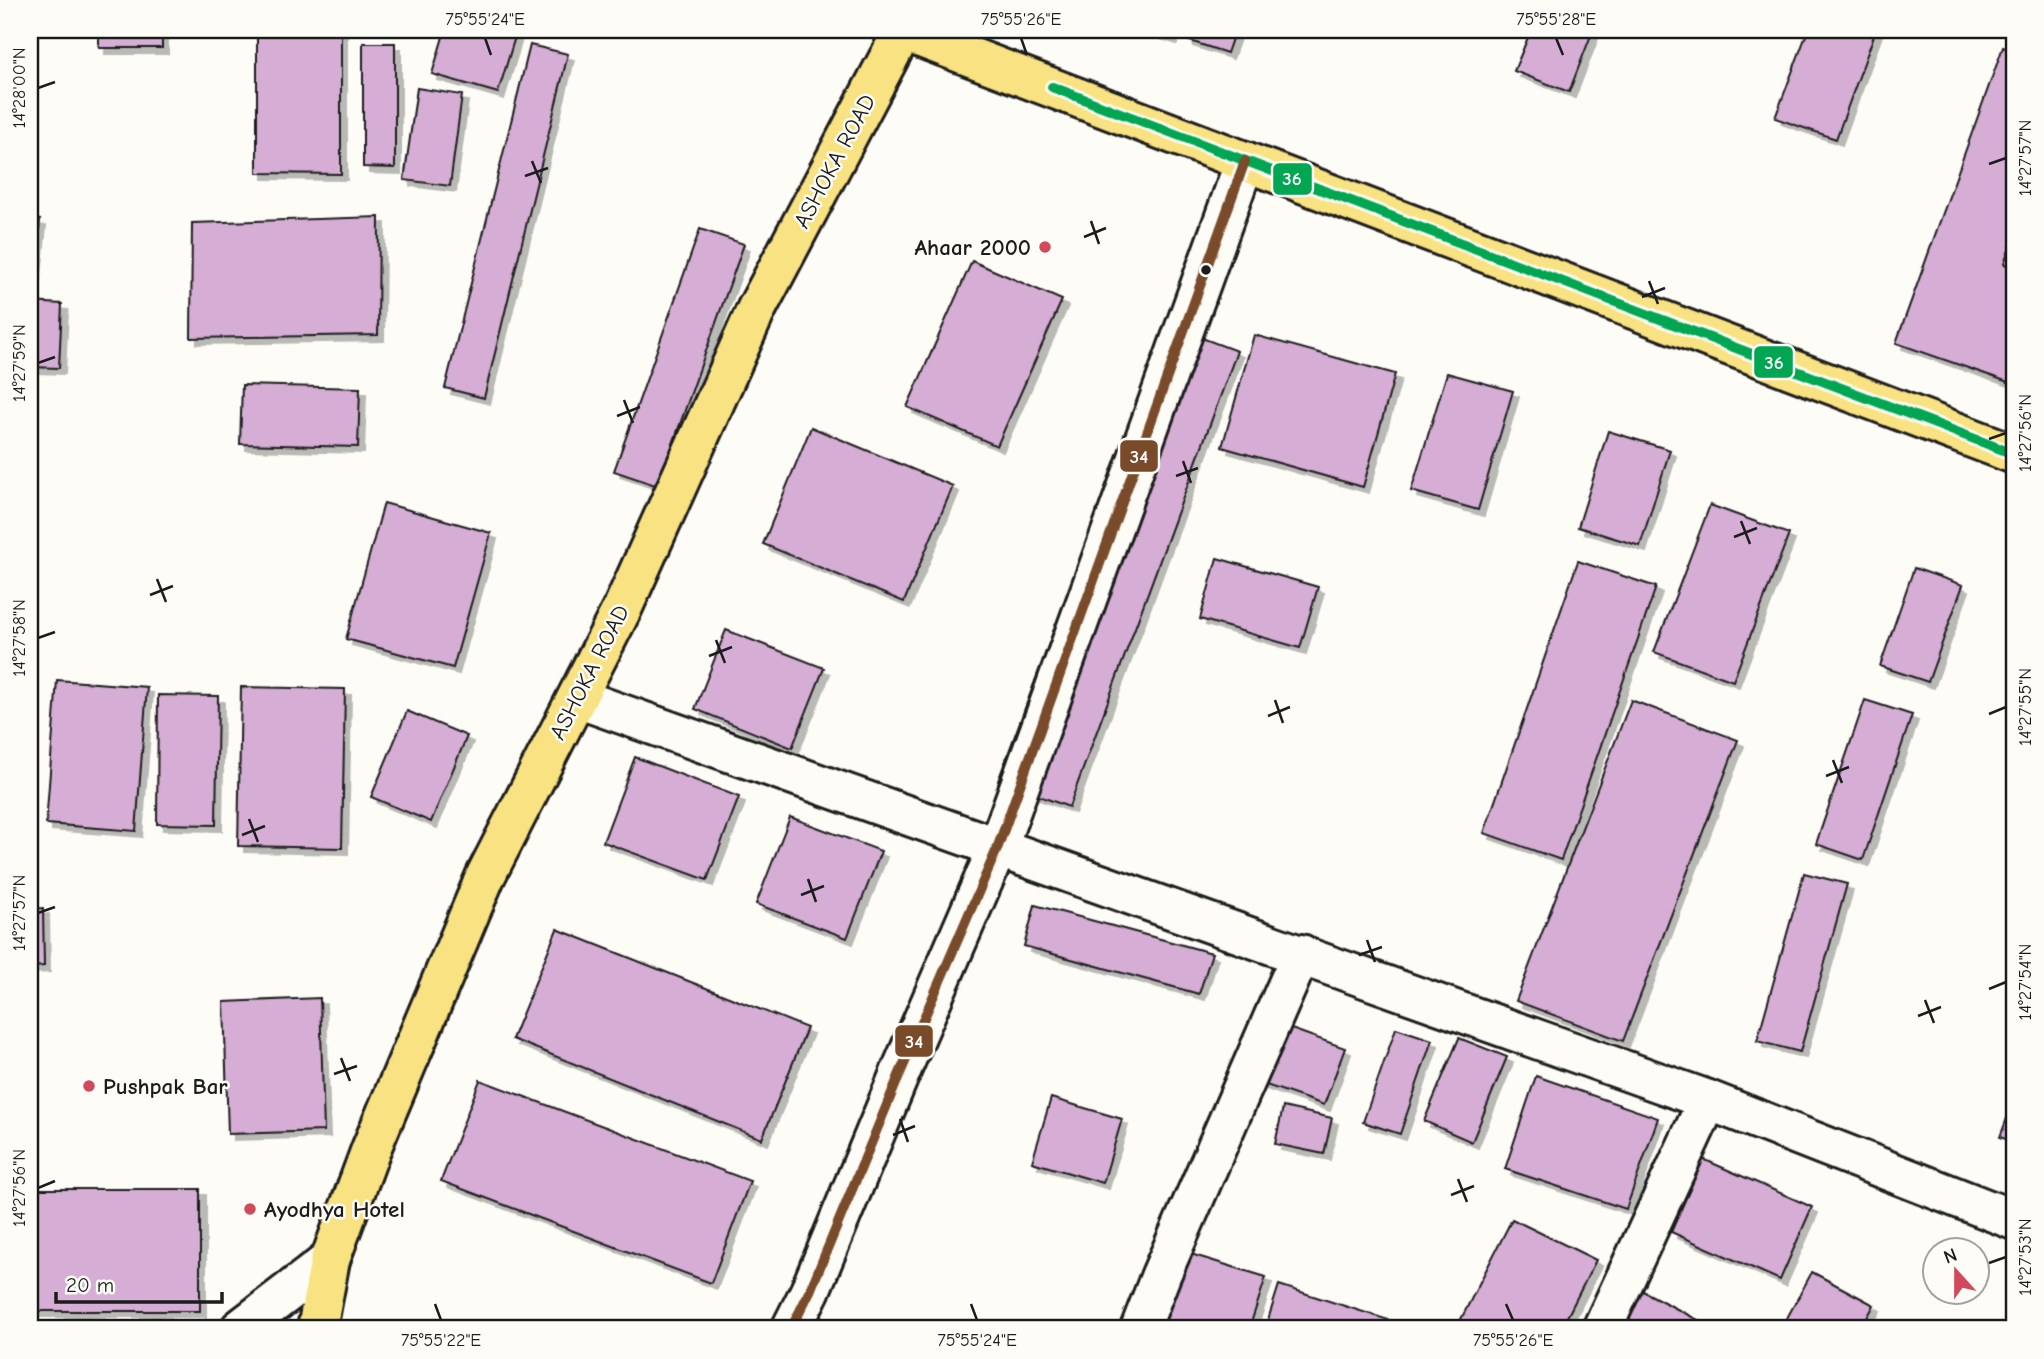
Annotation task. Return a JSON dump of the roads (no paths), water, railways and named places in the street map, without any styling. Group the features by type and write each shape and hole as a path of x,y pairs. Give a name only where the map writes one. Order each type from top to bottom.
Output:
{"main road":[{"path":"902,30 2014,454"},
{"name":"ASHOKA ROAD","path":"317,1329 330,1259 371,1149 485,877 623,607 757,308 902,30"}],"street":[{"path":"791,1329 810,1291 997,849 1245,161"},
{"path":"577,698 1708,1100 2014,1220"},
{"path":"1140,1329 1301,954"},
{"path":"1602,1329 1708,1100"},
{"path":"240,1329 330,1259"}],"place":[{"name":"Ahaar 2000","path":"1045,247"},
{"name":"Pushpak Bar","path":"89,1086"},
{"name":"Ayodhya Hotel","path":"250,1209"}]}
